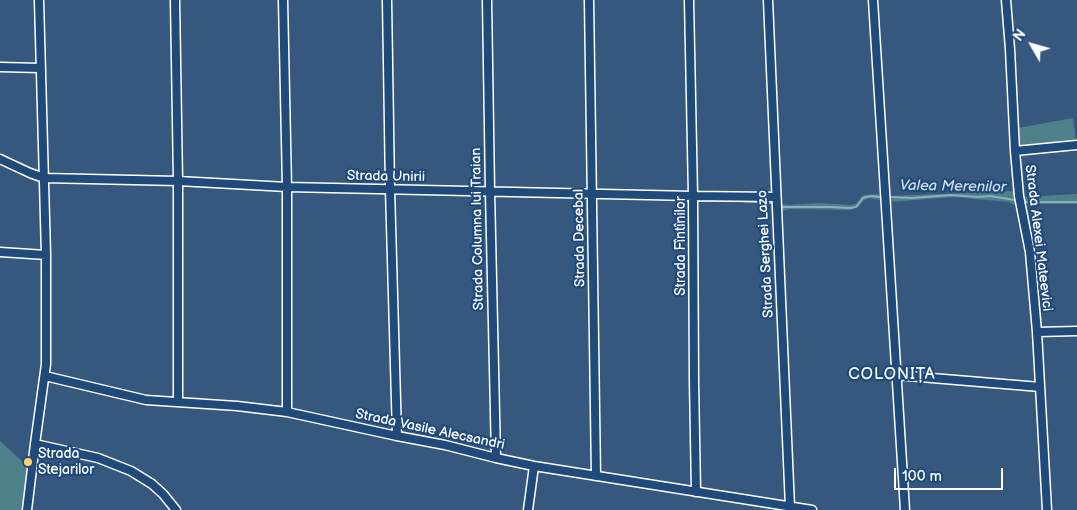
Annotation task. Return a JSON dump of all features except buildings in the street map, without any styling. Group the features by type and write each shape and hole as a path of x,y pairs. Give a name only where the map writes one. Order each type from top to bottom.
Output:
{"street":[{"path":"28,510 46,364 46,255 39,0"},
{"path":"175,0 178,181 178,402"},
{"path":"283,0 287,187 287,412"},
{"path":"387,0 397,436"},
{"name":"Strada Columna lui Traian","path":"487,0 496,458"},
{"name":"Strada Decebal","path":"589,0 596,476"},
{"name":"Strada Fîntînilor","path":"689,0 696,492"},
{"name":"Strada Serghei Lazo","path":"768,0 775,197 790,507"},
{"path":"873,0 905,510"},
{"name":"Strada Alexei Mateevici","path":"1006,0 1019,196 1030,252 1037,332 1047,510"},
{"path":"0,67 40,68"},
{"path":"1015,151 1077,145"},
{"name":"Strada Unirii","path":"0,159 44,178 178,181 287,187 775,197"},
{"path":"0,252 46,255"},
{"path":"1037,332 1077,331"},
{"path":"896,375 1040,387"},
{"name":"Strada Vasile Alecsandri","path":"44,376 146,400 237,406 287,412 397,436 444,444 534,466 812,510"},
{"path":"35,444 98,458 131,471 152,484 176,510"},
{"path":"528,510 534,466"}],"green space":[{"path":"1073,118 1076,141 1023,148 1020,145 1018,128"},
{"path":"1014,191 1015,205 1009,202 954,197 890,202 890,196"},
{"path":"879,194 880,200 870,198 864,200 858,207 850,210 790,209 782,211 781,204 820,203 850,205 856,204 863,195"},
{"path":"1077,194 1077,204 1025,204 1023,197"},
{"path":"0,441 28,465 25,510 0,510"}],"waterway":[{"name":"Valea Merenilor","path":"891,197 912,198 951,195 990,196 1015,200"},
{"name":"Valea Merenilor","path":"782,207 850,208 856,207 863,198 879,197"},
{"name":"Valea Merenilor","path":"699,201 771,203"},
{"name":"Valea Merenilor","path":"1025,202 1077,202"}],"place":[{"name":"Strada Stejarilor","path":"28,462"}],"district":[{"name":"COLONIȚA","path":"892,375"}]}
